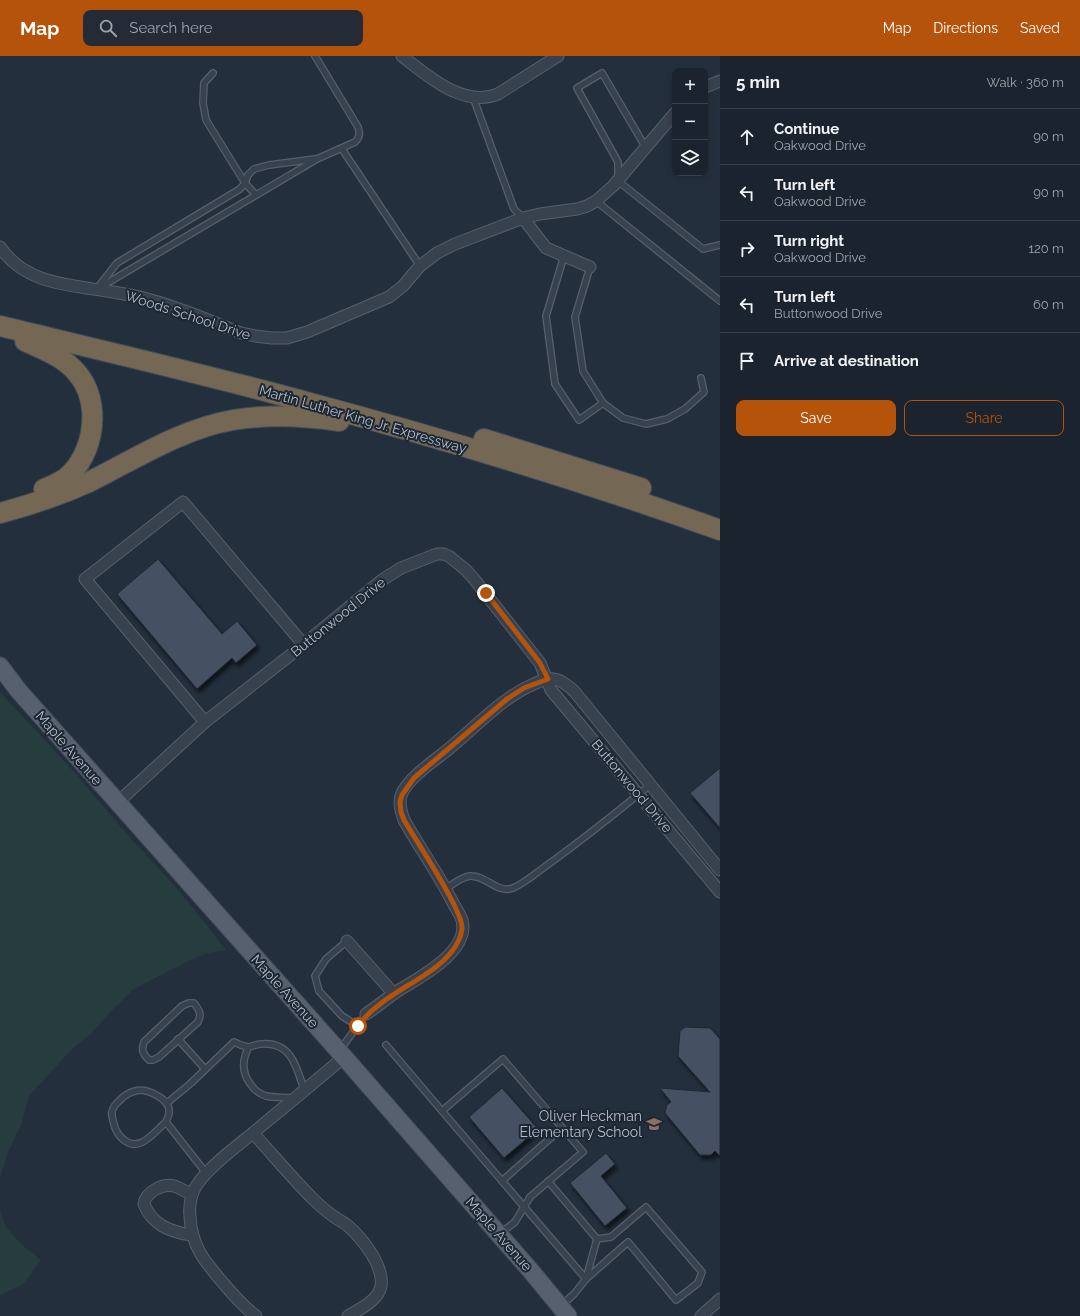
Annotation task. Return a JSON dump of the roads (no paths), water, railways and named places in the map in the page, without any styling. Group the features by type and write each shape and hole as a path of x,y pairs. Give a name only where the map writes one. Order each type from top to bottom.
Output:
{"highway":[{"name":"Martin Luther King Jr. Expressway","path":"0,312 313,389 412,417 610,477 720,515"},
{"name":"Martin Luther King Jr. Expressway","path":"0,326 218,379 409,430 598,488 720,530"},
{"path":"0,330 53,354 72,367 80,377 90,397 92,417 92,428 86,450 71,473 54,485 1,507"},
{"path":"1,507 52,498 88,482 178,437 232,420 291,416 409,430"}],"main road":[{"name":"Maple Avenue","path":"0,666 18,690 341,1054 500,1235 564,1311"}],"street":[{"path":"402,56 437,82 455,92 473,97 489,98 498,94 558,56"},
{"path":"708,86 720,81"},
{"name":"Woods School Drive","path":"0,247 11,261 22,270 36,277 61,284 114,292 155,301 241,333 272,338 287,338 307,332 389,297 403,286 420,266 437,253 455,244 523,218 577,209 596,201 618,181 672,117"},
{"path":"523,218 546,248 590,267"},
{"path":"205,722 85,579 183,502 304,645"},
{"name":"Buttonwood Drive","path":"117,803 205,722 304,645 382,580 401,568 430,556 444,554 460,565 474,579 540,663 548,679 551,690 720,892"},
{"path":"366,1014 439,964 454,950 459,941 462,928 462,920 446,889 404,820 400,802 402,795 414,778 496,708 524,688 548,679"},
{"name":"Buttonwood Drive","path":"548,679 562,680 574,691 720,870"},
{"path":"347,941 394,994"},
{"path":"256,1316 237,1299 208,1266 197,1250 191,1235 189,1206 192,1194 196,1185 206,1173 295,1098 341,1054"},
{"path":"253,1133 326,1212 347,1225 359,1237 377,1263 381,1275 380,1291 365,1306 348,1316"},
{"path":"191,1235 180,1233 164,1227 148,1214 144,1204 147,1195 158,1188 165,1186 172,1186 192,1194"},
{"path":"701,1316 720,1299"}],"lane":[{"path":"97,289 318,159 350,145 359,138 360,132 358,127 315,56"},
{"path":"214,73 204,83 203,103 206,120 245,183 256,195"},
{"path":"646,149 602,73 577,88 618,162 618,181 703,249 720,245"},
{"path":"473,97 514,209 523,218"},
{"path":"342,149 420,266"},
{"path":"97,289 117,263 240,189 245,183 248,175 254,169 269,165 318,159"},
{"path":"596,201 720,302"},
{"path":"564,256 546,316 555,384 579,420 604,403"},
{"path":"590,267 575,317 583,371 604,403 624,418 646,424 667,419 685,409 704,392 701,378"},
{"path":"446,889 469,876 475,876 505,890 518,885 556,859 650,785"},
{"path":"347,941 326,959 315,976 319,991 342,1016 358,1026"},
{"path":"188,1003 194,1004 200,1010 198,1022 178,1040 159,1057 153,1060 149,1060 143,1054 142,1048 144,1042 182,1006 188,1003"},
{"path":"341,1054 366,1014"},
{"path":"178,1040 205,1069"},
{"path":"167,1103 234,1042 248,1047 260,1044 272,1044 282,1048 290,1054 296,1066 304,1090"},
{"path":"386,1045 586,1279"},
{"path":"248,1047 243,1063 245,1076 251,1085 259,1092 267,1096 295,1098"},
{"path":"442,1111 503,1059 583,1152 530,1197 515,1222 500,1235"},
{"path":"144,1090 154,1094 167,1103 170,1113 166,1122 144,1142 136,1145 130,1144 120,1137 114,1127 112,1113 115,1105 124,1095 144,1090"},
{"path":"166,1122 206,1173"},
{"path":"502,1181 562,1128"},
{"path":"548,1181 597,1239"},
{"path":"564,1311 574,1294 586,1279 628,1242 676,1300 698,1283 702,1272 646,1207 611,1238 597,1239"},
{"path":"586,1279 597,1239"}],"place":[{"name":"Oliver Heckman Elementary School","path":"654,1124"}]}
